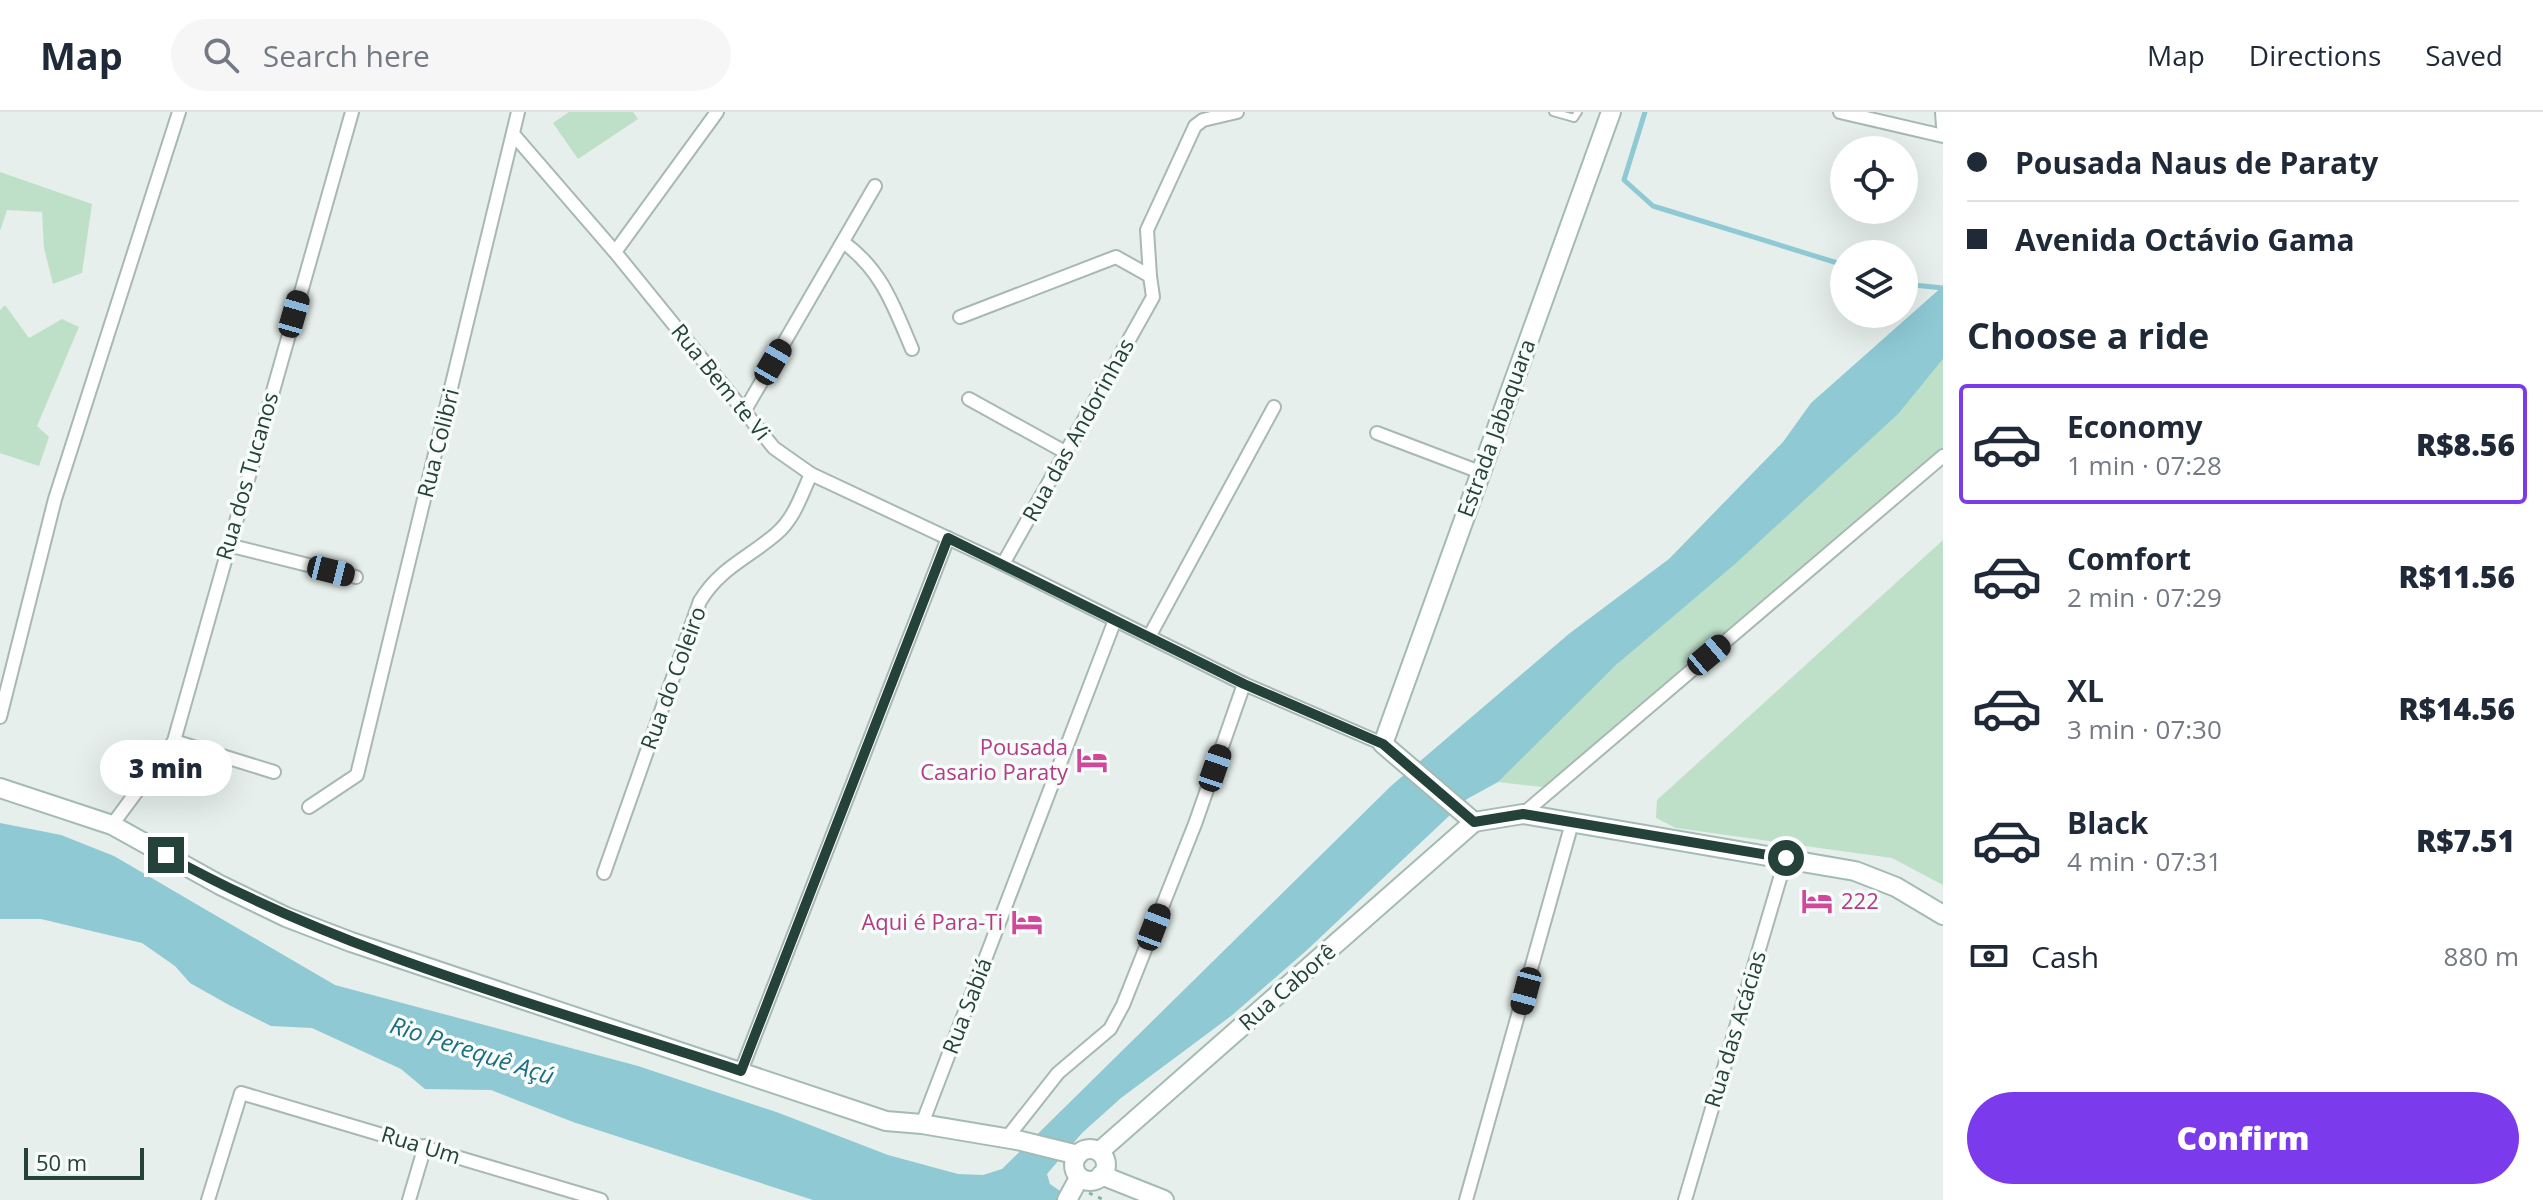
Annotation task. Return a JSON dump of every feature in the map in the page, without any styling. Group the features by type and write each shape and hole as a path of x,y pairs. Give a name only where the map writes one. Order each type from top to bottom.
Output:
{"street":[{"path":"0,717 55,499 179,112"},
{"name":"Rua dos Tucanos","path":"112,825 174,741 352,112"},
{"name":"Rua Colibri","path":"309,807 357,775 518,112"},
{"path":"615,252 717,112"},
{"path":"1150,276 1147,230 1195,126 1203,120 1237,112"},
{"name":"Estrada Jabaquara","path":"1383,744 1611,112"},
{"path":"1840,112 1943,136"},
{"path":"1942,112 1943,126"},
{"name":"Rua Bem te Vi","path":"513,134 615,252 774,448 811,474 1003,564 1244,684 1383,744"},
{"path":"745,410 875,186"},
{"path":"843,242 866,259 884,284 912,349"},
{"path":"960,317 1116,257 1150,276"},
{"name":"Rua das Andorinhas","path":"1003,564 1153,297 1150,276"},
{"path":"969,399 1065,452"},
{"path":"1149,637 1274,407"},
{"path":"1377,433 1480,472"},
{"path":"1523,814 1943,456"},
{"name":"Rua do Coleiro","path":"604,873 700,601 713,580 776,534 793,515 811,474"},
{"path":"741,1071 948,538"},
{"path":"228,545 356,577"},
{"name":"Rua Sabiá","path":"922,1124 1115,620"},
{"path":"1012,1140 1058,1073 1110,1029 1123,1005 1195,824 1244,684"},
{"path":"174,741 274,772"},
{"path":"1383,744 1474,822 1523,814 1786,858 1876,878 1943,915"},
{"path":"0,788 112,825 286,917 886,1121 922,1124 1075,1154 1087,1150 1100,1151 1106,1159 1101,1175 1074,1188 1075,1154"},
{"name":"Rua Caborê","path":"1100,1151 1474,822"},
{"path":"1466,1200 1572,823"},
{"name":"Rua das Acácias","path":"1685,1200 1786,858"},
{"name":"Rua Um","path":"208,1200 241,1093 601,1200"},
{"path":"409,1200 425,1146"},
{"path":"1101,1175 1164,1200"}],"lane":[{"path":"1553,112 1574,118 1578,112"}],"green space":[{"path":"569,112 633,112 638,119 578,159 553,123"},
{"path":"0,172 92,204 82,273 53,284 44,248 42,212 7,210 0,231"},
{"path":"5,305 29,338 62,319 79,327 37,426 49,437 39,466 0,453 0,310"},
{"path":"1943,359 1943,451 1570,782 1551,788 1498,782 1600,680 1826,481 1906,402"},
{"path":"1943,540 1943,885 1892,858 1676,828 1656,818 1657,800"}],"water":[{"name":"Rio Perequê Açú","path":"1943,286 1943,359 1898,414 1735,564 1616,665 1498,782 1467,799 1307,950 1231,1016 1121,1098 1082,1133 1047,1174 1050,1184 1073,1200 813,1200 573,1122 491,1090 425,1089 401,1069 312,1028 271,1026 229,1005 190,983 175,966 142,943 41,919 0,919 0,823 61,835 114,856 335,985 638,1066 779,1113 888,1155 958,1174 983,1175 1002,1169 1391,786 1570,633 1669,559 1783,442 1811,403 1896,328 1918,328 1918,308"}],"waterway":[{"path":"1645,112 1624,180 1653,206 1830,261"},
{"path":"1918,285 1943,288"}],"place":[{"name":"Pousada Casario Paraty","path":"1092,760"},
{"name":"222","path":"1817,901"},
{"name":"Aqui é Para-Ti","path":"1027,922"}],"route":[{"path":"166,855 286,917 351,942 741,1071 948,538 1244,684 1383,744 1474,822 1523,814 1786,858"}]}
